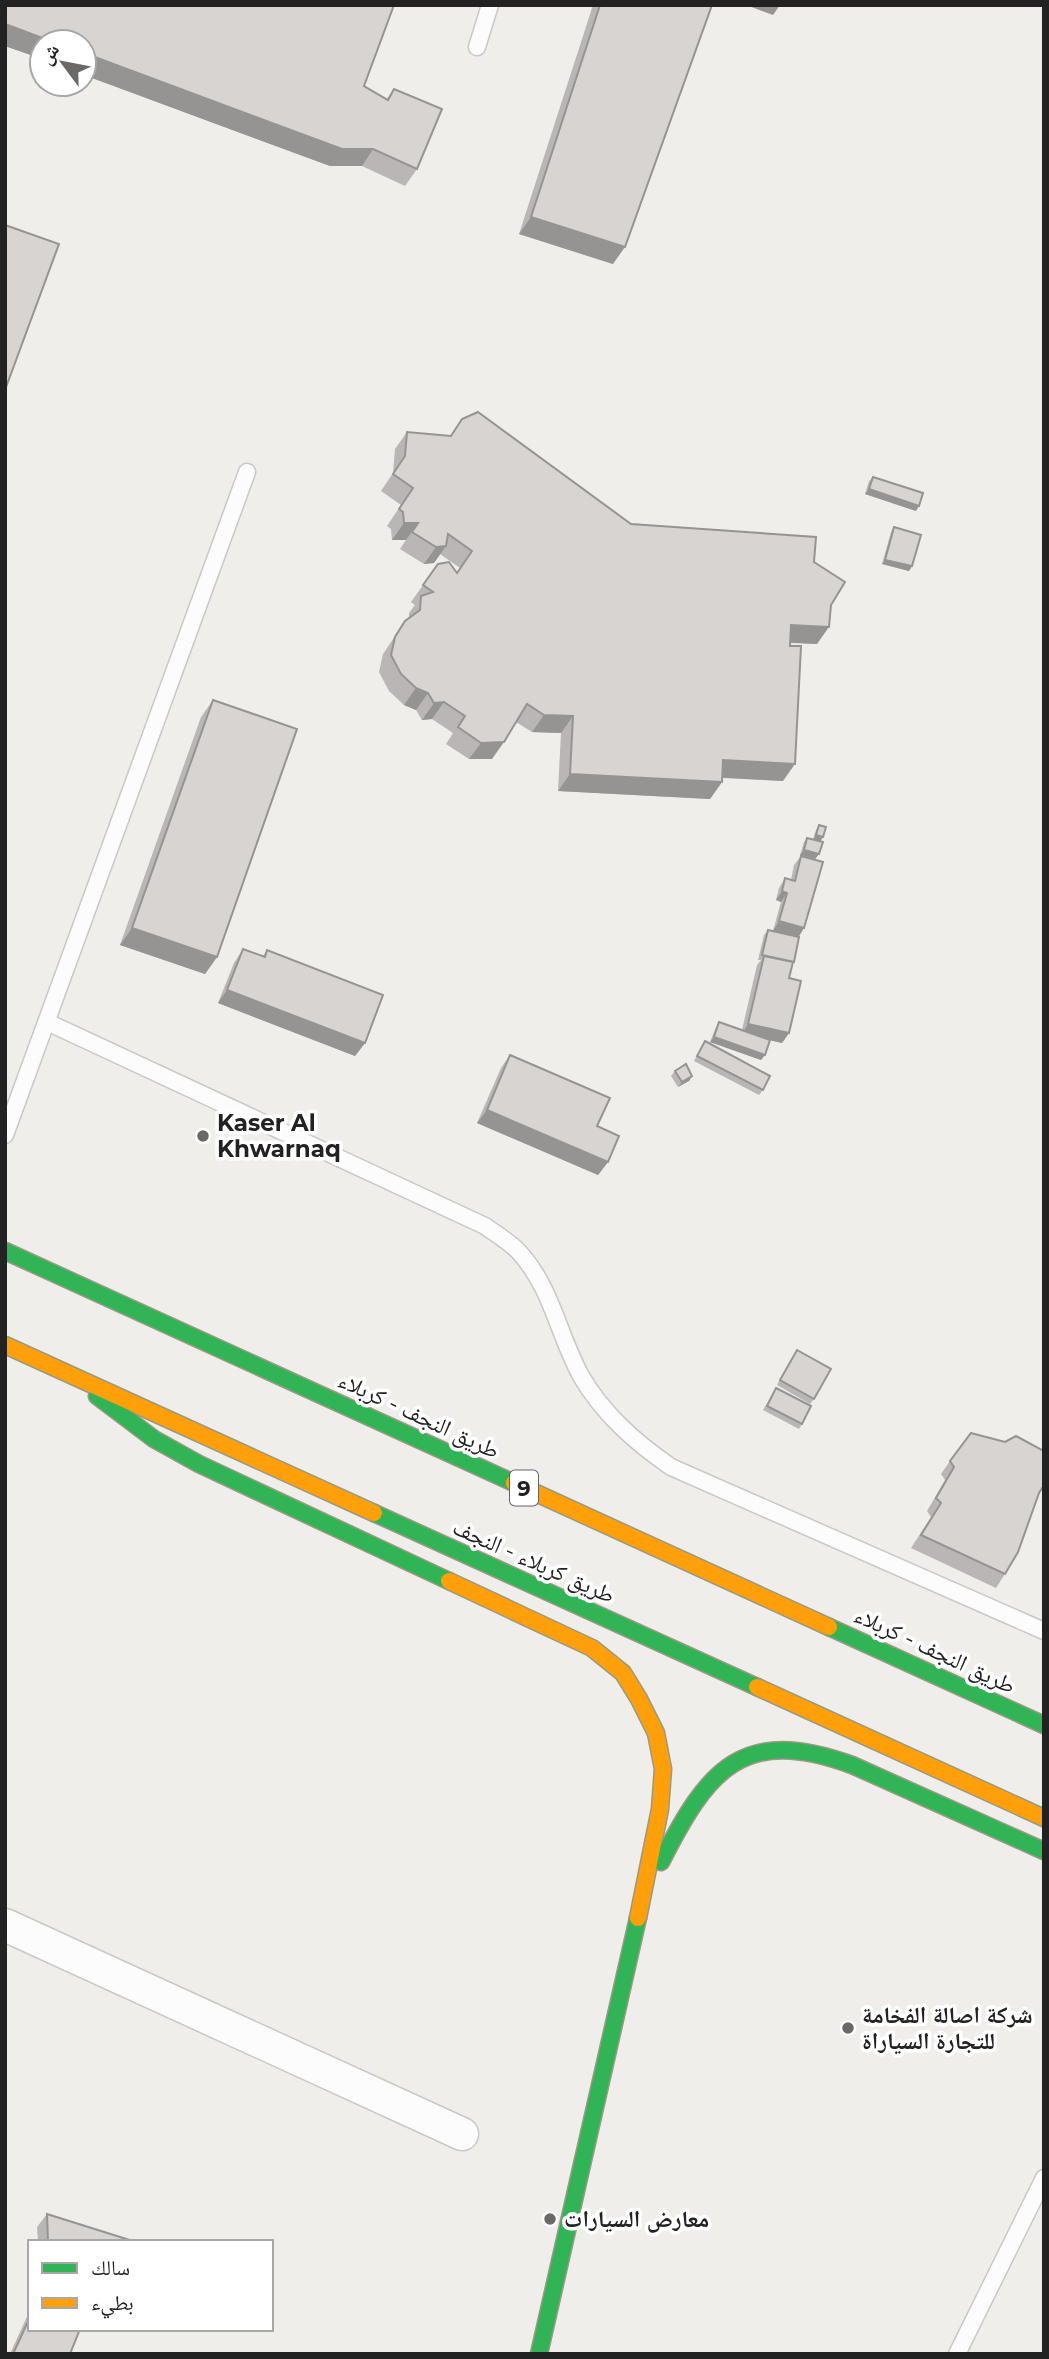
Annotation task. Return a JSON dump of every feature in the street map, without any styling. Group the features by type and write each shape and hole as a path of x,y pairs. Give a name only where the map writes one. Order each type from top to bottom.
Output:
{"main road":[{"name":"طريق النجف - کربلاء","path":"5,1251 1044,1725"},
{"name":"طريق کربلاء - النجف","path":"5,1345 1044,1818"},
{"path":"65,1372 154,1438 199,1464 592,1648 624,1674 656,1733 663,1769 660,1809 539,2354"},
{"path":"639,1912 677,1831 699,1796 722,1772 744,1758 765,1751 789,1749 864,1769 1044,1851"}],"street":[{"path":"5,1925 462,2134"}],"lane":[{"path":"478,47 490,5"},
{"path":"5,1135 247,471"},
{"path":"47,1023 485,1227 518,1250 542,1282 568,1350 582,1378 600,1404 644,1449 671,1467 1044,1631"},
{"path":"957,2354 1044,2178"}],"building":[{"path":"5,5 394,5 364,86 388,100 394,89 442,109 417,169 373,149 342,149 98,58 98,28 28,28 28,33 5,24"},
{"path":"600,5 712,5 625,247 531,217"},
{"path":"5,225 59,244 5,390"},
{"path":"478,412 631,524 816,537 814,562 845,582 831,605 829,627 791,625 790,646 801,646 795,764 723,760 722,782 570,774 573,716 544,715 527,704 504,742 481,743 458,727 465,716 444,702 434,703 428,693 416,688 401,674 391,655 395,637 405,621 420,610 421,596 433,592 423,585 438,564 449,562 457,573 472,551 448,534 446,546 436,547 412,532 418,523 404,523 403,512 399,509 413,488 393,474 405,456 407,432 451,436 462,419"},
{"path":"873,477 923,493 919,506 869,489"},
{"path":"894,527 921,535 912,566 885,560"},
{"path":"213,700 297,729 217,957 132,928"},
{"path":"819,825 826,827 823,837 816,835"},
{"path":"807,838 823,842 819,854 804,850"},
{"path":"801,856 823,862 804,928 779,921 787,893 782,891 785,878 795,881"},
{"path":"768,930 799,937 794,962 762,955"},
{"path":"243,949 265,957 267,950 383,995 365,1043 227,990"},
{"path":"764,956 793,962 789,978 801,981 789,1033 748,1024"},
{"path":"719,1022 770,1040 765,1055 714,1037"},
{"path":"705,1041 770,1076 763,1090 697,1056"},
{"path":"510,1055 610,1098 597,1126 619,1136 608,1162 487,1110"},
{"path":"686,1064 692,1076 682,1082 675,1071"},
{"path":"797,1350 831,1369 814,1399 780,1380"},
{"path":"776,1388 811,1406 802,1424 767,1406"},
{"path":"971,1433 1005,1442 1016,1436 1044,1451 1044,1485 1018,1552 1005,1574 921,1535 941,1503 936,1498 954,1467 950,1461"},
{"path":"47,2214 130,2240 48,2240"},
{"path":"28,2321 28,2331 79,2331 70,2354 13,2354"}],"traffic: fast":[{"path":"5,1251 514,1483"},
{"path":"97,1396 154,1439 199,1464 449,1581"},
{"path":"374,1513 757,1687"},
{"path":"829,1627 1044,1725"},
{"path":"661,1862 695,1802 713,1780 733,1764 756,1754 783,1750 814,1754 852,1765 1044,1851"},
{"path":"539,2354 638,1918"}],"traffic: slow":[{"path":"5,1345 374,1513"},
{"path":"514,1483 829,1627"},
{"path":"449,1581 592,1648 623,1673 639,1699 656,1733 663,1769 660,1809 638,1918"},
{"path":"757,1687 1044,1818"}],"place":[{"name":"Kaser Al Khwarnaq","path":"203,1136"},
{"name":"شركة اصالة الفخامة للتجارة السياراة","path":"848,2028"},
{"name":"معارض السيارات","path":"550,2219"}]}
